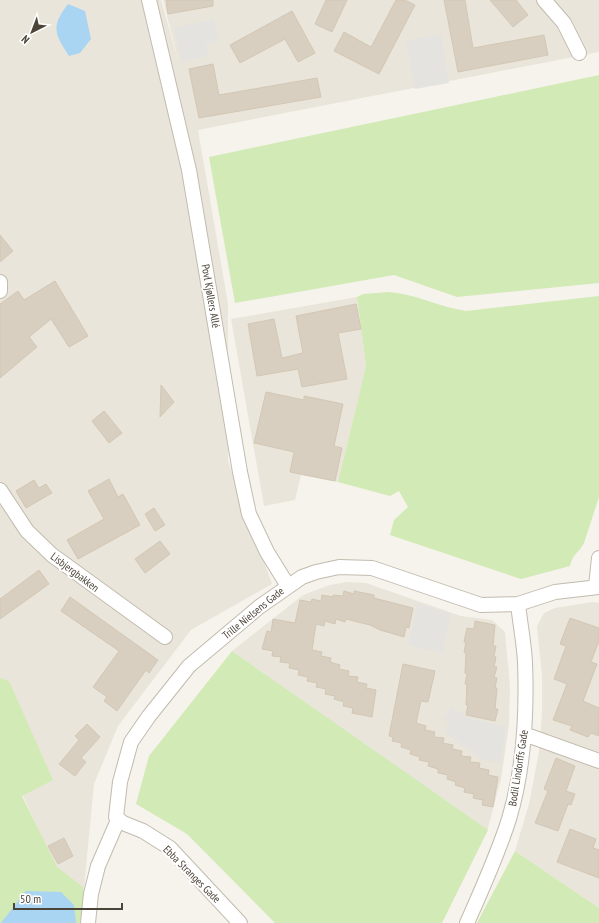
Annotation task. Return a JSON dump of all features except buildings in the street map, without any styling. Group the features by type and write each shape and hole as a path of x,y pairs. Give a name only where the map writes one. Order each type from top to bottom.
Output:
{"street":[{"name":"Povl Kjøllers Allé","path":"149,0 189,170 240,472 249,514 267,552 288,586"},
{"path":"544,0 564,23 579,53"},
{"path":"0,282 0,291"},
{"name":"Lisbjergbakken","path":"0,490 27,531 52,556 165,637"},
{"path":"598,586 599,558"},
{"name":"Trille Nielsens Gade","path":"88,923 91,894 98,866 118,820 115,813 117,801 131,742 149,716 189,666 288,586 316,572 354,566 388,572 466,601 481,605 518,604 555,592 598,586"},
{"name":"Bodil Lindorffs Gade","path":"467,923 492,864 509,818 517,785 524,734 525,660 518,604"},
{"path":"524,734 599,760"},
{"name":"Ebba Stranges Gade","path":"118,820 130,827 144,832 170,848 240,923"}],"shaded area":[{"path":"0,0 161,0 179,63 163,0 599,0 599,52 198,130 228,304 228,461 272,584 191,630 118,726 94,784 84,888 58,874 0,744"},
{"path":"214,19 219,42 206,45 208,56 181,62 174,28"},
{"path":"441,34 449,83 415,89 406,41"},
{"path":"357,297 366,366 338,482 301,475 295,500 264,506 231,319"},
{"path":"347,582 366,583 461,616 492,620 505,632 510,686 509,725 501,779 487,832 232,651 303,595 330,585"},
{"path":"593,602 599,603 599,908 515,851 529,804 539,752 542,713 542,677 537,626 544,613 555,608"},
{"path":"417,603 451,613 443,653 408,645"},
{"path":"451,707 467,717 506,727 501,763 482,759 444,732 449,724 443,720"}],"green space":[{"path":"599,75 599,283 457,297 394,275 235,303 209,157"},
{"path":"389,292 409,295 446,307 466,311 599,296 599,497 584,543 574,556 570,566 521,579 390,535 394,520 408,507 399,491 390,496 338,482 366,366 357,297 363,294"},
{"path":"232,651 488,830 442,923 275,923 187,834 136,804 149,756"},
{"path":"0,678 9,681 53,780 22,796 57,867 83,887 85,896 83,923 0,923"},
{"path":"515,851 599,908 599,923 477,923"}],"water":[{"path":"68,4 85,11 91,39 80,53 69,56 60,41 56,30 59,18"},
{"path":"26,891 61,892 74,905 76,923 1,923"}]}
